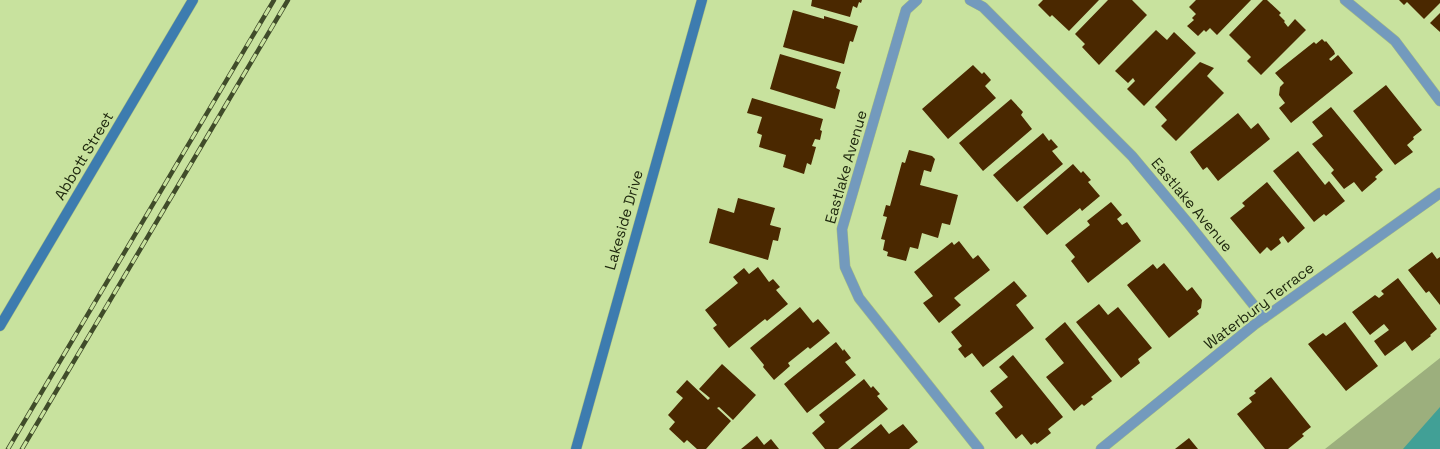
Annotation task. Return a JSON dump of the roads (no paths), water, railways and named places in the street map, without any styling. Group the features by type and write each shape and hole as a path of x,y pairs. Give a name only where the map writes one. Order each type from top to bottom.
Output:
{"street":[{"name":"Abbott Street","path":"0,326 193,0"},
{"name":"Lakeside Drive","path":"576,449 702,0"},
{"name":"Eastlake Avenue","path":"917,0 906,10 842,229 845,267 859,298 979,449"},
{"name":"Eastlake Avenue","path":"970,0 983,7 1132,156 1264,318"},
{"path":"1344,0 1395,41 1440,102"},
{"name":"Waterbury Terrace","path":"1101,449 1264,318 1440,193"}],"water":[{"path":"1440,407 1440,449 1403,449"}],"railway":[{"path":"8,449 274,0"},
{"path":"22,449 288,0"}]}
